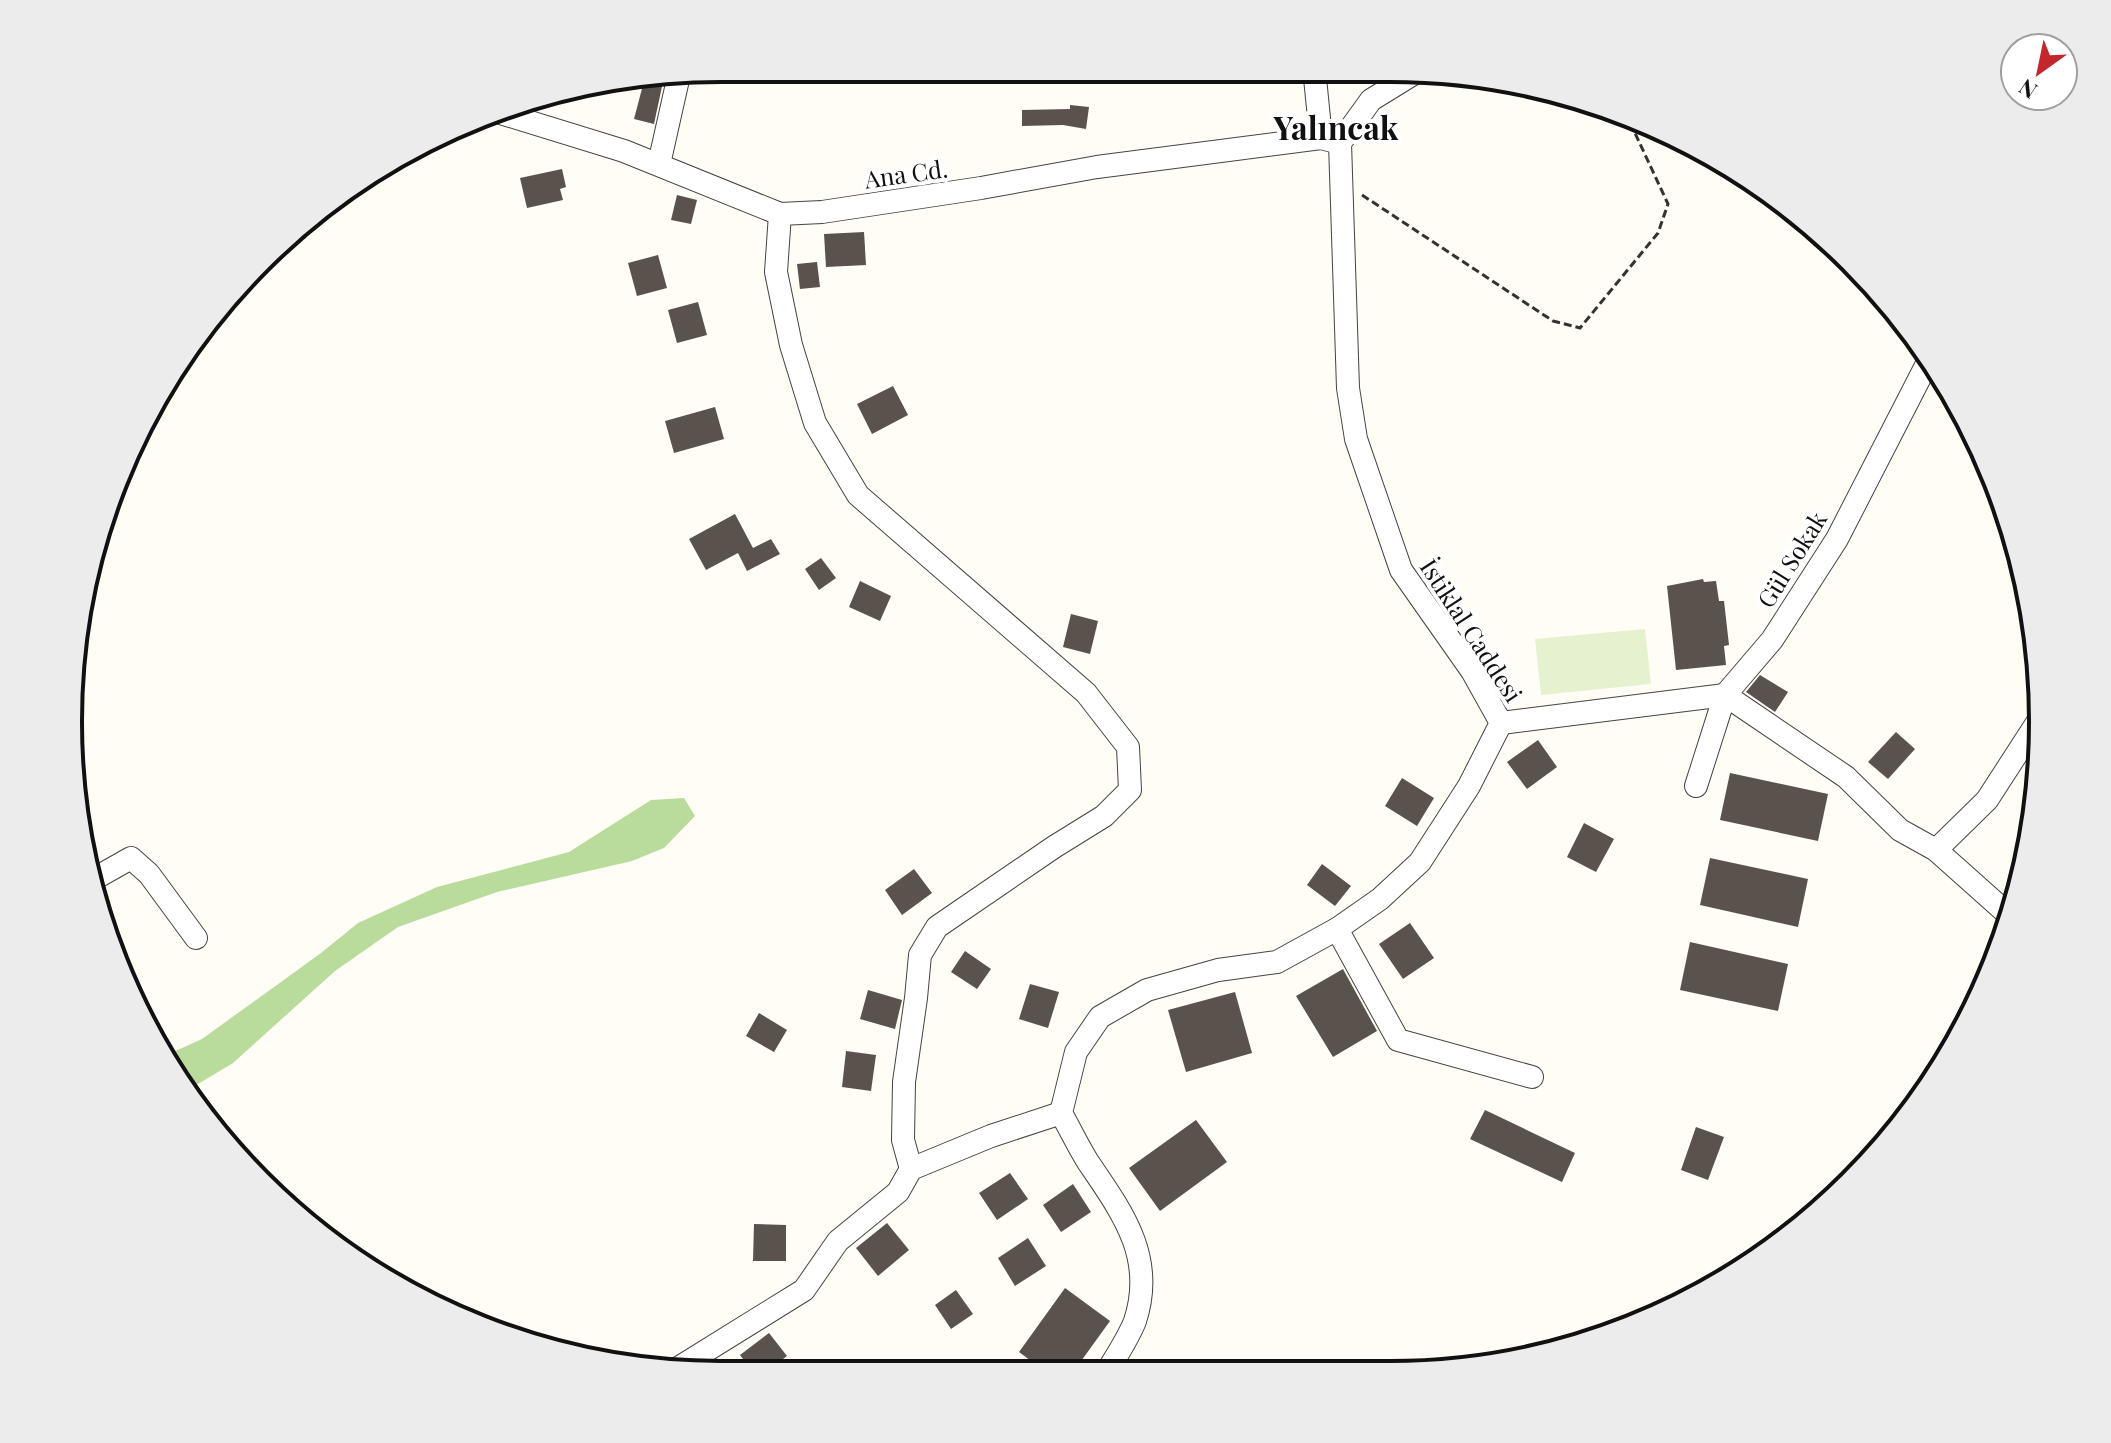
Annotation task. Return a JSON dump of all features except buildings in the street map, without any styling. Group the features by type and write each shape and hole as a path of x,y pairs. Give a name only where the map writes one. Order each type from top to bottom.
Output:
{"street":[{"name":"İstiklal Caddesi","path":"1061,1113 1076,1052 1100,1017 1147,990 1218,970 1277,962 1337,929 1380,899 1420,862 1469,786 1501,723 1472,671 1401,570 1356,439 1348,388 1341,181 1317,82"},
{"path":"1330,141 1371,100 1400,82"},
{"path":"659,164 677,83"},
{"name":"Ana Cd.","path":"513,117 624,151 780,214 822,212 1097,167 1330,141"},
{"path":"780,214 776,272 791,345 815,423 858,495 1086,693 1128,747 1130,790 1104,816 937,927 920,955 904,1082 903,1140 911,1169"},
{"name":"Gül Sokak","path":"1696,786 1725,695 1772,640 1837,539 1924,370"},
{"path":"1501,723 1725,695 1846,777 1900,830 1936,850 2001,908"},
{"path":"1936,850 1987,800 2029,736"},
{"path":"101,875 131,858 149,874 196,938"},
{"path":"1337,929 1398,1040 1532,1077"},
{"path":"691,1360 804,1290 838,1241 898,1192 911,1169 991,1136 1061,1113 1086,1158 1122,1210 1140,1256 1141,1292 1134,1322 1113,1361"}],"path":[{"path":"1341,181 1553,321 1580,328 1658,233 1668,204 1634,131"}],"green space":[{"path":"1645,629 1651,684 1541,695 1535,639"},
{"path":"684,798 695,816 664,848 632,861 497,892 398,927 335,971 233,1063 196,1085 174,1051 202,1039 358,923 437,887 569,852 651,800"}],"district":[{"name":"Yalıncak","path":"1336,126"}]}
